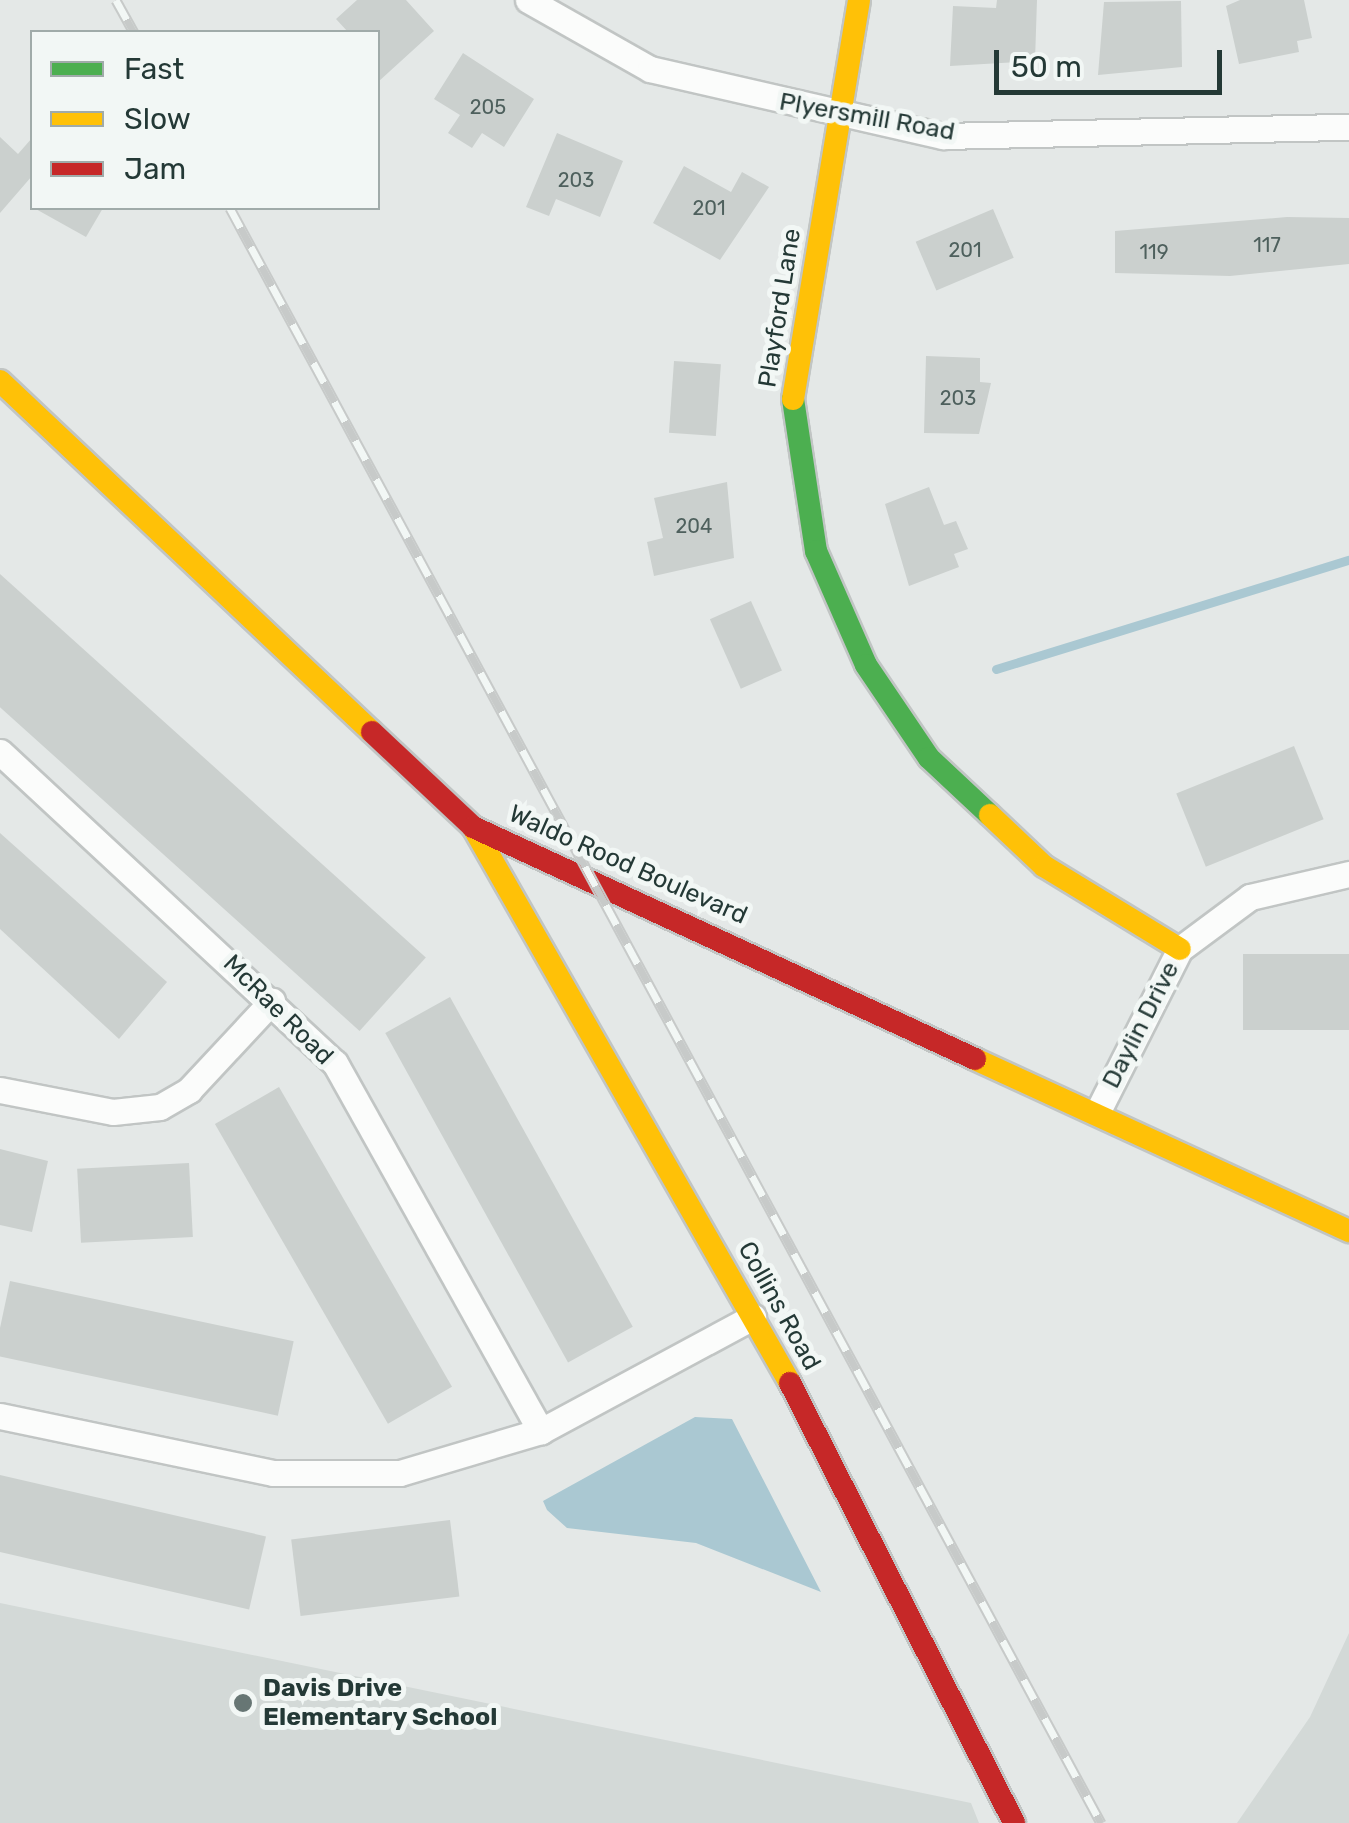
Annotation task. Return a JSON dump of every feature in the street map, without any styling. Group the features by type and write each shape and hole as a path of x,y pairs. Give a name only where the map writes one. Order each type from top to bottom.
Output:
{"street":[{"name":"Plyersmill Road","path":"528,0 650,69 944,136 1349,127"},
{"name":"Playford Lane","path":"860,0 792,406 803,498 836,605 898,718 968,800 1044,866 1180,949"},
{"name":"Waldo Rood Boulevard","path":"0,381 473,827 1098,1110 1349,1232"},
{"name":"McRae Road","path":"0,752 272,1001 335,1064 541,1431"},
{"name":"Collins Road","path":"473,827 753,1317 1014,1823"},
{"name":"Daylin Drive","path":"1098,1110 1180,949 1250,897 1349,874"},
{"path":"0,1090 113,1112 160,1107 189,1090 272,1001"},
{"path":"0,1416 199,1461 332,1476 457,1462 541,1431 753,1317"}],"shaded area":[{"name":"Davis Drive Elementary School","path":"0,1603 971,1803 979,1823 0,1823"},
{"path":"1349,1633 1349,1823 1237,1823 1310,1717"}],"water":[{"path":"695,1417 732,1419 821,1592 696,1543 567,1528 547,1510 543,1501"}],"building":[{"path":"357,0 406,0 434,31 380,80 380,30 346,30 336,19"},
{"path":"997,0 1037,0 1035,61 950,66 953,6 996,8"},
{"path":"1240,0 1304,0 1312,38 1297,41 1299,52 1239,64 1226,6"},
{"path":"1181,1 1182,67 1098,75 1104,2"},
{"path":"463,53 534,99 504,147 482,133 472,148 448,133 460,115 434,99"},
{"path":"557,133 623,161 600,217 556,199 549,216 526,207"},
{"path":"0,137 18,154 30,140 30,178 0,213"},
{"path":"684,166 731,192 742,172 769,187 720,260 653,223"},
{"path":"993,209 1014,258 936,291 916,242"},
{"path":"38,210 102,210 86,237"},
{"path":"1287,217 1349,218 1349,264 1230,276 1115,273 1115,231"},
{"path":"926,356 980,358 980,382 991,383 979,434 924,433"},
{"path":"674,361 721,364 716,436 669,433"},
{"path":"727,482 734,558 654,576 647,542 663,538 654,498"},
{"path":"929,487 944,525 956,521 968,549 954,554 959,567 909,586 885,504"},
{"path":"0,574 426,957 360,1031 0,707"},
{"path":"751,601 782,670 741,689 710,619"},
{"path":"1294,746 1324,819 1206,867 1176,794"},
{"path":"0,833 167,982 119,1039 0,929"},
{"path":"1243,954 1349,954 1349,1030 1243,1030"},
{"path":"450,997 633,1327 568,1363 385,1033"},
{"path":"279,1087 452,1387 388,1424 215,1124"},
{"path":"0,1149 48,1161 32,1232 0,1225"},
{"path":"189,1163 193,1237 81,1243 77,1169"},
{"path":"10,1281 294,1341 278,1416 0,1357 0,1328"},
{"path":"0,1475 266,1536 249,1609 0,1552"},
{"path":"450,1520 459,1596 301,1616 291,1539"}],"waterway":[{"path":"996,669 1349,560"}],"railway":[{"path":"116,0 133,30"},
{"path":"231,210 1101,1823"}],"traffic: fast":[{"path":"793,399 816,551 866,665 929,758 990,815"}],"traffic: slow":[{"path":"793,399 859,0"},
{"path":"0,381 372,732"},
{"path":"990,815 1044,866 1180,949"},
{"path":"473,827 790,1383"},
{"path":"975,1059 1349,1231"}],"traffic: jam":[{"path":"372,732 473,827 975,1059"},
{"path":"790,1383 1014,1823"}],"place":[{"name":"Davis Drive Elementary School","path":"243,1703"}]}
